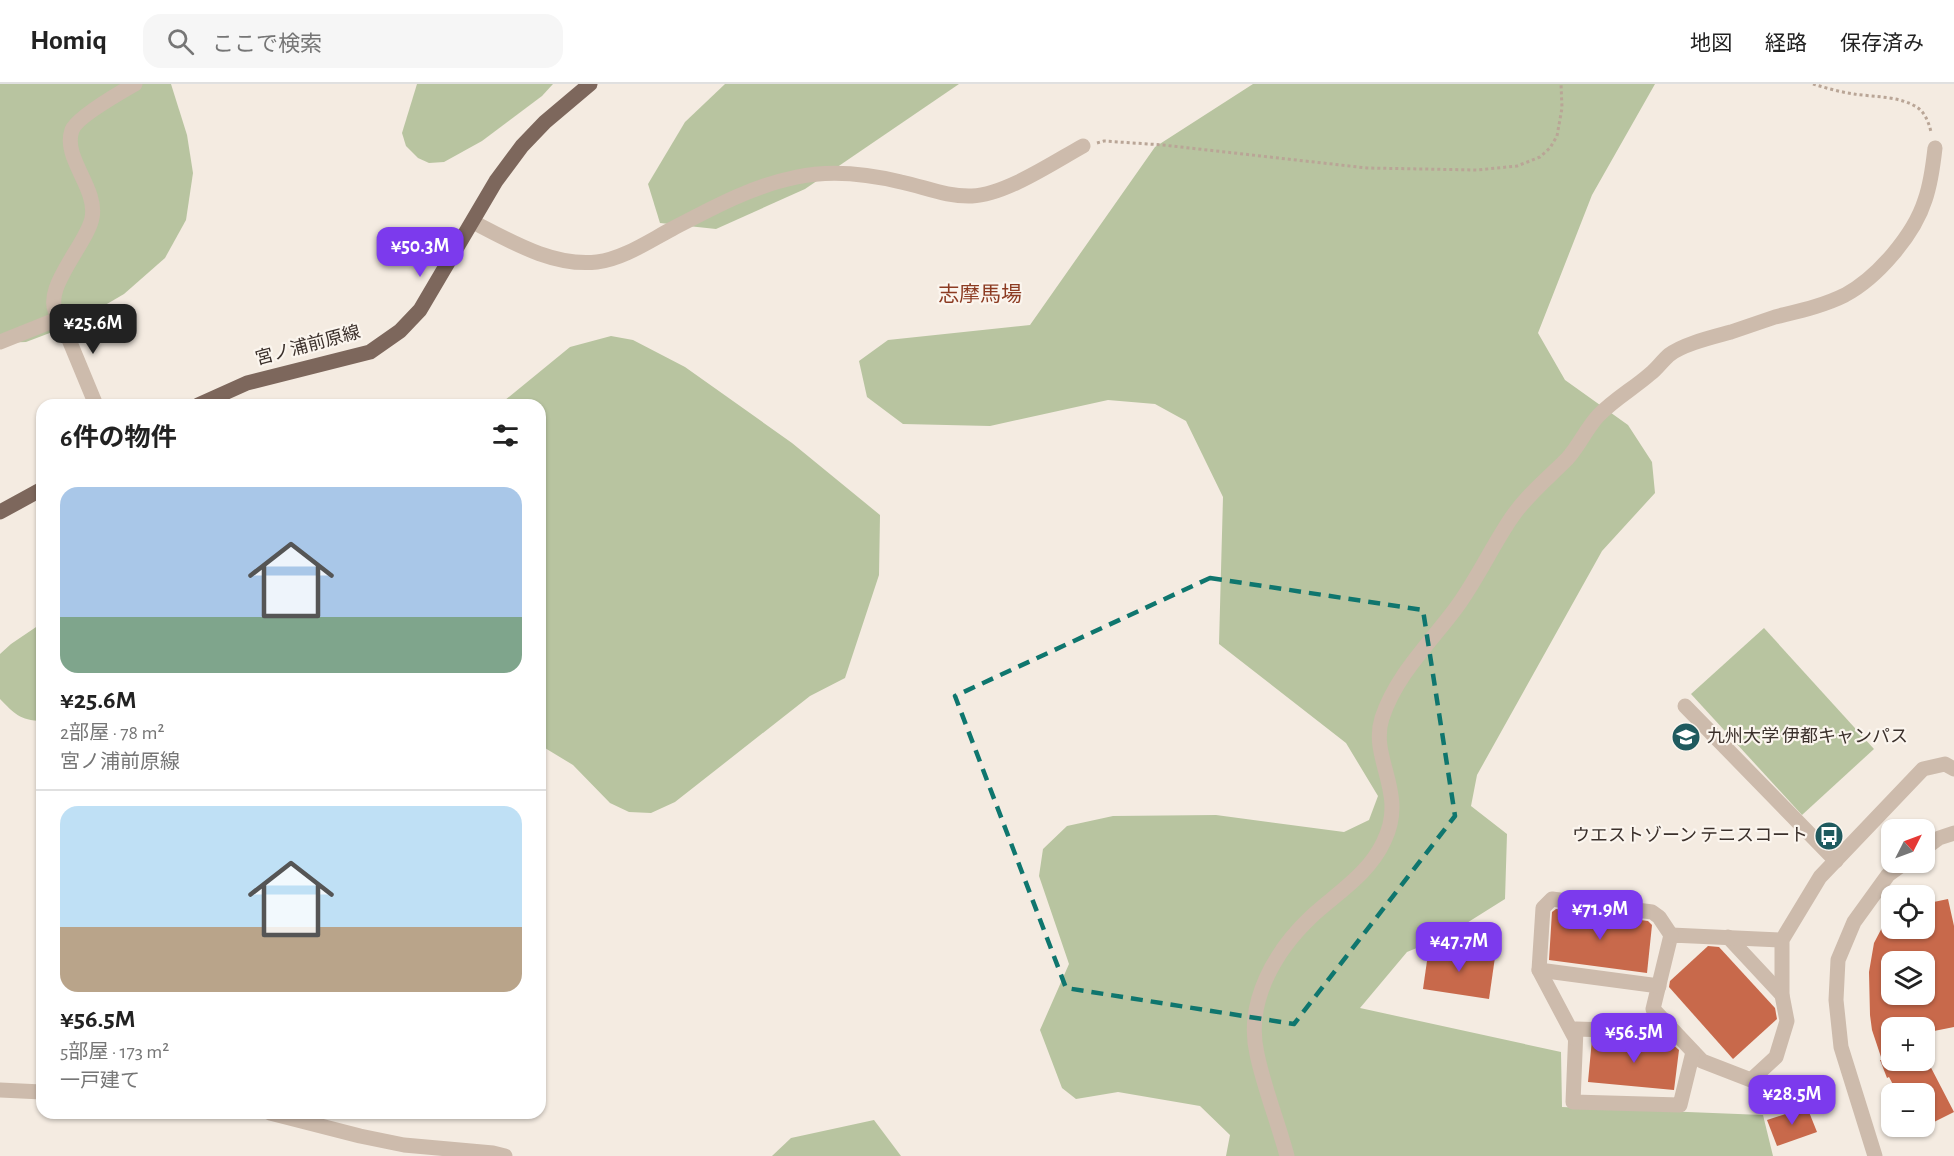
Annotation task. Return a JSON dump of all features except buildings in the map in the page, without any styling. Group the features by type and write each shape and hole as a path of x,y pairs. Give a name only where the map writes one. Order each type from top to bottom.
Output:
{"main road":[{"name":"宮ノ浦前原線","path":"211,399 247,383 370,352 400,331 420,310 496,182 522,146 544,122 590,84"},
{"path":"0,512 36,492"}],"street":[{"path":"94,399 60,318 55,313 53,302 58,283 86,235 92,219 93,205 90,193 73,155 70,140 72,129 81,118 135,84"},
{"path":"473,222 530,250 569,260 597,262 639,246 751,191 799,176 860,175 901,182 946,194 974,196 991,193 1017,182 1083,146"},
{"path":"1287,1156 1256,1051 1257,1009 1273,963 1284,946 1309,919 1368,868 1384,842 1392,821 1393,800 1380,733 1382,719 1400,681 1477,577 1511,517 1534,489 1568,457 1595,419 1616,399 1651,374 1671,353 1700,341 1818,306 1844,296 1864,283 1883,264 1915,223 1930,183 1935,148"},
{"path":"0,342 60,318"},
{"path":"1685,706 1836,861"},
{"path":"1575,1038 1539,970 1543,908 1552,899 1652,912 1659,916 1671,935 1653,1009 1702,1061 1751,1080 1776,1057 1787,1022 1782,995 1782,940 1820,877 1923,769 1945,764 1954,769"},
{"path":"1935,841 1954,833"},
{"path":"1875,1156 1841,1047 1836,1000 1838,960 1854,922 1891,873"},
{"path":"1671,935 1782,940"},
{"path":"1728,937 1782,995"},
{"path":"1539,970 1659,986"},
{"path":"1674,1032 1576,1029 1573,1102 1680,1105 1693,1052"},
{"path":"0,1090 36,1092"},
{"path":"293,1119 404,1145 505,1156"}],"path":[{"path":"1083,146 1104,141 1163,145 1367,168 1477,170 1517,166 1540,157 1550,148 1557,136 1562,108 1561,84"},
{"path":"1813,84 1910,104 1920,109 1929,123 1935,148"}],"highlighted area":[{"path":"1210,578 1423,610 1455,816 1294,1024 1066,988 955,696"}],"green space":[{"path":"0,84 171,84 187,135 193,173 186,220 165,258 124,294 71,325 26,342 0,343"},
{"path":"417,84 553,84 542,96 482,141 444,162 429,163 418,158 406,146 402,133"},
{"path":"725,84 959,84 805,189 716,229 660,223 648,184 685,122"},
{"path":"1253,84 1655,84 1592,195 1538,333 1565,380 1628,425 1652,462 1655,493 1602,551 1477,775 1471,806 1507,834 1505,899 1446,936 1407,952 1360,1008 1561,1052 1562,1107 1763,1115 1773,1156 1226,1156 1230,1135 1200,1106 1118,1092 1076,1099 1062,1088 1040,1030 1069,964 1039,876 1043,849 1067,826 1113,816 1216,815 1344,832 1369,820 1378,796 1346,743 1219,644 1223,497 1186,421 1155,404 1108,400 990,426 903,424 867,397 859,361 888,340 1030,325 1155,147"},
{"path":"611,336 633,340 685,367 792,443 880,515 879,575 845,678 810,696 675,802 651,813 629,812 610,803 573,765 546,749 546,399 506,399 570,347"},
{"path":"36,627 36,720 18,715 0,699 0,654"},
{"path":"1764,628 1874,749 1802,815 1691,694"},
{"path":"874,1120 901,1156 772,1156 791,1138"}],"place":[{"name":"九州大学 伊都キャンパス","path":"1686,737"},
{"name":"ウエストゾーン テニスコート","path":"1829,836"}],"district":[{"name":"志摩馬場","path":"980,294"}]}
